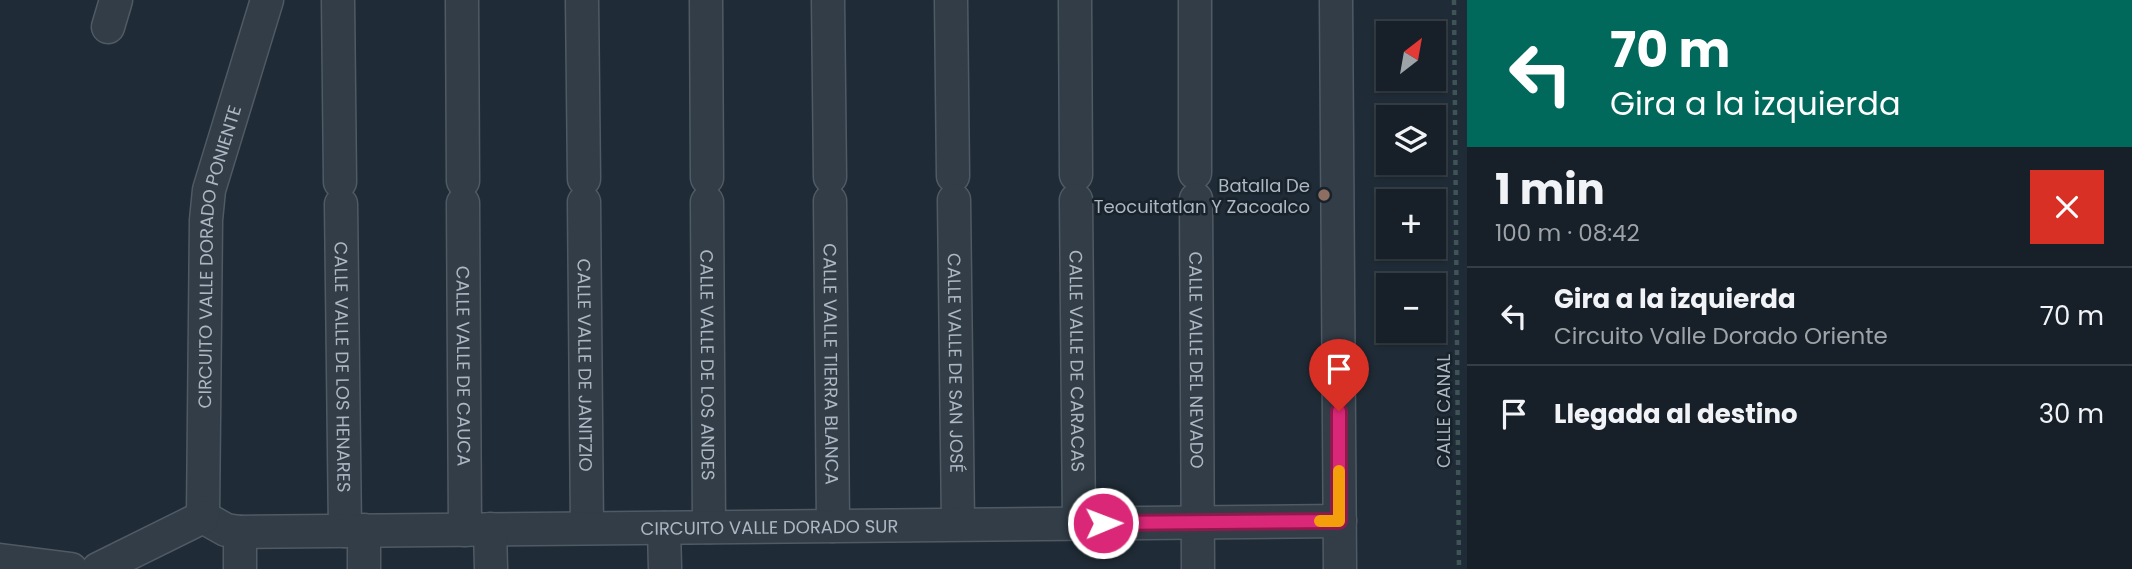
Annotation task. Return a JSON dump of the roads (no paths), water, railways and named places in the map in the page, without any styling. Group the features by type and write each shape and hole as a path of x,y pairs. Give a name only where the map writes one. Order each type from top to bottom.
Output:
{"street":[{"name":"CIRCUITO VALLE DORADO PONIENTE","path":"203,517 206,220 209,190 267,0"},
{"name":"CALLE VALLE DE LOS HENARES","path":"338,0 340,193 354,531 364,569"},
{"name":"CALLE VALLE DE CAUCA","path":"462,0 463,192 477,530 491,569"},
{"name":"CALLE VALLE DE JANITZIO","path":"582,0 587,528"},
{"name":"CALLE VALLE DE LOS ANDES","path":"706,0 709,527"},
{"name":"CALLE VALLE TIERRA BLANCA","path":"828,0 833,526"},
{"name":"CALLE VALLE DE SAN JOSÉ","path":"950,0 958,524"},
{"name":"CALLE VALLE DE CARACAS","path":"1075,0 1079,524"},
{"name":"CALLE VALLE DEL NEVADO","path":"1195,0 1198,569"},
{"path":"1336,0 1340,569"},
{"name":"CIRCUITO VALLE DORADO SUR","path":"203,517 226,530 240,532 1339,521"},
{"path":"98,569 203,517"},
{"path":"664,528 665,569"},
{"path":"240,532 240,569"},
{"path":"0,560 71,569"}],"place":[{"name":"Batalla De Teocuitatlan Y Zacoalco","path":"1324,195"}]}
